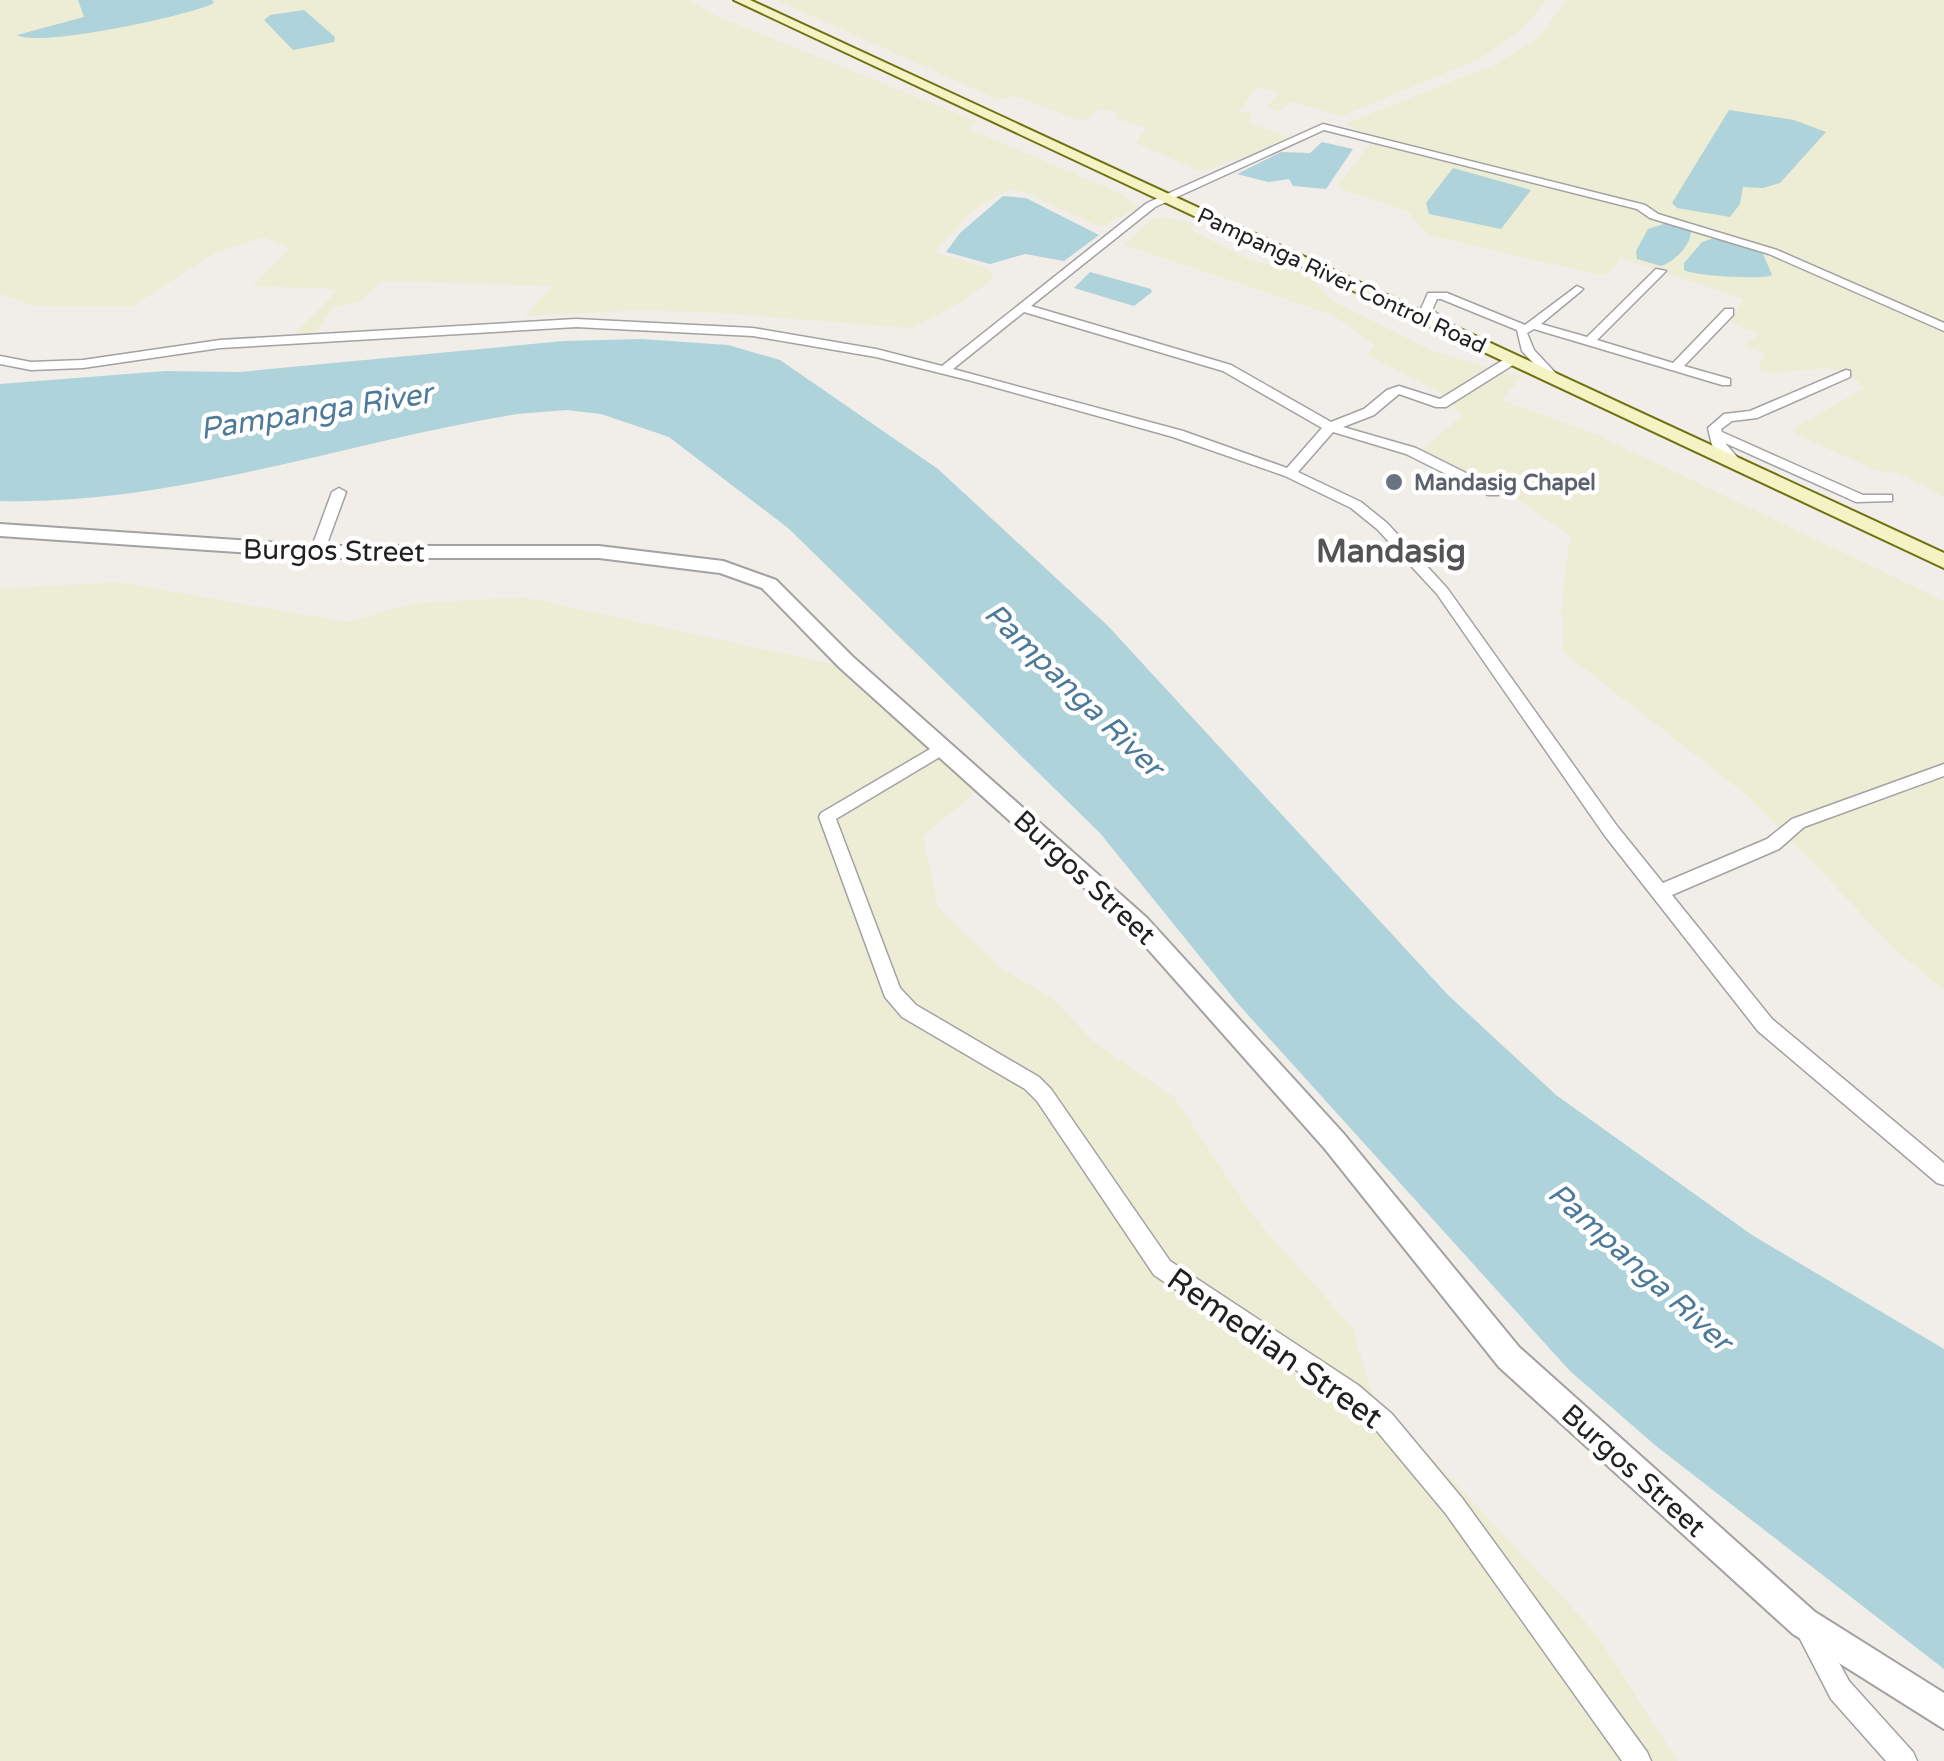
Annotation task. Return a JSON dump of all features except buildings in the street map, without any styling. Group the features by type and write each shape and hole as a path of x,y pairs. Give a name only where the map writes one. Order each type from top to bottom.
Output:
{"main road":[{"name":"Pampanga River Control Road","path":"740,0 1944,561"}],"street":[{"path":"944,370 1140,212 1324,128 1641,207 1654,216 1773,252 1944,326"},
{"path":"1591,340 1660,271"},
{"path":"1557,381 1524,345 1521,332 1577,289"},
{"path":"1460,335 1426,311 1432,294 1443,294 1529,328 1591,340 1726,382"},
{"path":"1021,307 1227,368 1330,428 1411,450 1493,492"},
{"path":"1677,366 1729,312"},
{"path":"0,360 30,366 83,364 220,344 596,323 753,332 876,353 944,370 1178,434 1290,473 1356,505 1382,526 1442,591 1660,892 1765,1025 1944,1176"},
{"path":"1290,473 1330,428 1369,412 1399,390 1441,404 1512,360"},
{"path":"1714,433 1729,417 1752,415 1846,374"},
{"path":"1714,433 1738,465"},
{"path":"1714,433 1861,498 1887,498"},
{"path":"317,552 339,492"},
{"name":"Burgos Street","path":"0,530 317,552 599,552 753,575 768,584 824,642 1139,924 1334,1141 1509,1357 1804,1624 1944,1712"},
{"name":"Remedian Street","path":"942,748 827,817 892,992 909,1011 1032,1082 1162,1268 1350,1394 1384,1422 1454,1506 1638,1761"},
{"path":"1660,892 1773,844 1798,823 1944,770"},
{"path":"1804,1624 1840,1690 1904,1761"}],"green space":[{"path":"0,0 689,0 717,16 978,122 969,129 1122,194 1139,207 1101,227 1009,189 970,213 935,252 986,268 994,277 967,299 912,328 641,310 524,316 553,286 381,281 359,302 333,307 314,336 292,336 339,289 252,286 290,249 264,237 213,254 133,306 34,306 0,294"},
{"path":"776,0 1547,0 1519,32 1479,59 1342,116 1291,102 1279,111 1267,107 1279,92 1257,88 1239,111 1252,115 1248,122 1290,138 1208,170 1197,170 1136,143 1146,128 1115,118 1116,112 1097,109 1089,119 1078,120 1016,96 999,100"},
{"path":"1566,0 1944,0 1944,497 1897,473 1881,472 1797,435 1793,429 1864,388 1848,372 1827,368 1770,373 1758,369 1765,354 1744,346 1759,334 1731,323 1743,299 1620,258 1610,273 1599,275 1428,235 1407,211 1336,187 1376,137 1345,124 1498,63 1540,36"},
{"path":"1152,219 1196,224 1191,230 1250,260 1306,273 1333,301 1433,351 1522,377 1501,400 1596,434 1944,601 1944,990 1897,951 1749,797 1563,652 1561,608 1570,536 1509,493 1422,450 1461,416 1448,397 1368,355 1374,345 1333,315 1124,245"},
{"path":"117,582 347,622 412,604 523,597 851,668 982,787 923,836 938,907 1002,969 1049,996 1094,1042 1174,1097 1253,1216 1352,1327 1373,1395 1594,1631 1678,1761 0,1761 0,589"}],"water":[{"path":"78,0 214,3 82,34 30,38 17,35 84,17"},
{"path":"304,10 335,37 334,42 293,50 264,20 270,15"},
{"path":"1729,110 1794,120 1826,132 1780,183 1763,188 1743,187 1740,204 1730,217 1677,208 1672,203"},
{"path":"1322,142 1353,149 1326,189 1293,186 1289,179 1268,182 1237,174 1281,152 1310,153"},
{"path":"1453,168 1531,190 1501,229 1429,214 1426,203"},
{"path":"1003,196 1026,198 1099,235 1064,261 1025,254 990,264 946,252 960,233"},
{"path":"1667,223 1691,230 1681,252 1661,266 1637,259 1636,251 1648,229"},
{"path":"1718,237 1763,254 1772,275 1729,277 1684,270 1684,263 1702,242"},
{"path":"1090,272 1152,292 1134,306 1074,288"},
{"name":"Pampanga River","path":"641,339 728,345 780,360 938,469 1108,626 1448,995 1556,1095 1752,1235 1944,1349 1944,1669 1656,1446 1570,1371 1239,1005 1100,833 788,528 669,437 601,414 566,410 517,414 195,483 66,500 0,501 0,384 165,371 239,372 564,341"}],"place":[{"name":"Mandasig Chapel","path":"1394,482"}],"district":[{"name":"Mandasig","path":"1391,551"}]}
